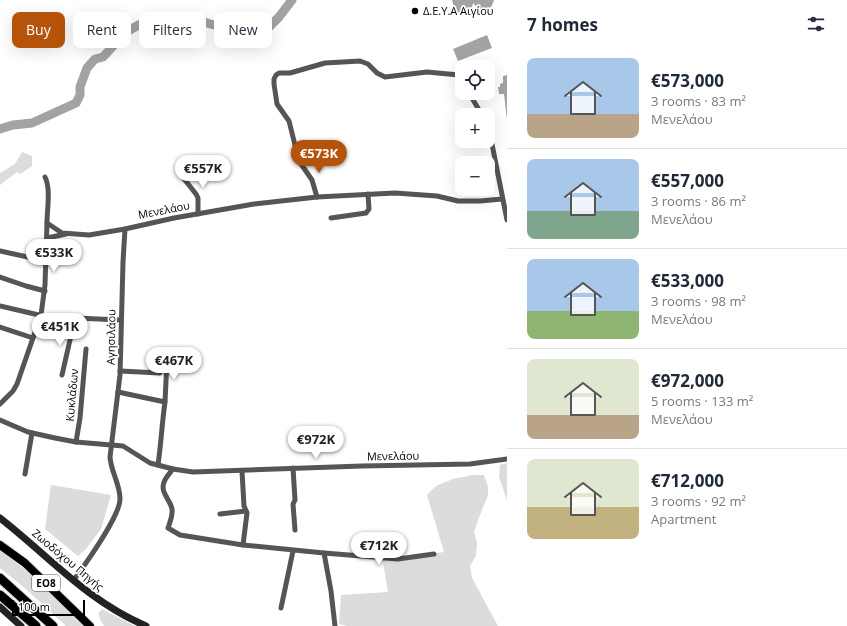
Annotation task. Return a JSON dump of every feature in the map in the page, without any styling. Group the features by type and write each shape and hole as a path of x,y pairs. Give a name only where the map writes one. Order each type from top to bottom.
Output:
{"highway":[{"path":"0,578 53,626"},
{"path":"0,595 36,626"}],"main road":[{"name":"Ζωοδόχου Πηγής","path":"0,518 73,581 110,608 146,626"},
{"name":"ΕΟ8","path":"0,545 24,563 90,626"},
{"path":"0,607 21,626"}],"street":[{"path":"317,197 312,180 299,161 289,121 277,104 274,84 276,75 280,73 290,73 325,63 360,61 368,64 377,73 385,77 427,72 455,77"},
{"path":"493,148 507,220"},
{"path":"181,174 198,198 198,214"},
{"path":"0,404 7,398 16,386 33,338 45,291 49,193 45,177"},
{"name":"Μενελάου","path":"47,223 66,234 90,235 254,204 317,197 395,193 437,196 458,201 502,199"},
{"path":"331,218 366,213 369,209 368,194"},
{"name":"Αγησιλάου","path":"73,581 117,514 120,505 120,491 110,461 120,371 125,229"},
{"path":"47,238 66,234"},
{"path":"0,251 46,261"},
{"path":"0,277 45,291"},
{"path":"0,306 73,323"},
{"path":"62,375 75,318 121,320"},
{"path":"0,327 33,338"},
{"name":"Κυκλάδων","path":"76,442 80,418 86,349"},
{"path":"158,465 163,436 162,427 167,360"},
{"path":"120,371 160,373"},
{"path":"118,392 165,402"},
{"name":"Μενελάου","path":"0,420 32,433 76,442 126,447 144,460 173,469 193,472 470,464 507,459"},
{"path":"25,474 32,433"},
{"path":"293,468 295,530"},
{"path":"173,469 165,481 163,492 172,510 168,528 180,535 294,551 398,559 434,554"},
{"path":"242,471 244,506 247,514 244,545"},
{"path":"220,514 246,511"},
{"path":"281,608 294,551"},
{"path":"324,553 331,591 335,626"}],"shaded area":[{"path":"452,0 494,0 492,5 487,10 479,10 473,3 470,11 463,14 455,11"},
{"path":"487,35 492,48 461,60 458,60 453,49"},
{"path":"507,75 507,120 504,94 499,94 498,87 500,87 500,84 503,83 503,76"},
{"path":"22,152 32,156 32,166 20,174 17,172 0,185 0,173 15,164"},
{"path":"507,463 507,500 499,477 500,465"},
{"path":"472,475 484,475 488,487 488,495 474,532 477,543 476,556 470,566 472,578 498,626 348,626 339,624 341,595 388,592 382,556 408,557 444,552 427,495 436,486 453,479"},
{"path":"51,485 111,495 101,529 86,549 78,556 45,529"},
{"path":"0,550 24,569 84,626 66,626 26,589 0,568"},
{"path":"102,609 135,626 104,626 98,614"}],"waterway":[{"path":"0,129 13,125 32,123 76,103 80,95 80,87 87,68 95,59 103,57 126,32 146,21 161,17 193,19 247,34 258,32 269,27 292,0"}],"place":[{"name":"Δ.Ε.Υ.Α Αιγίου","path":"415,11"}]}
